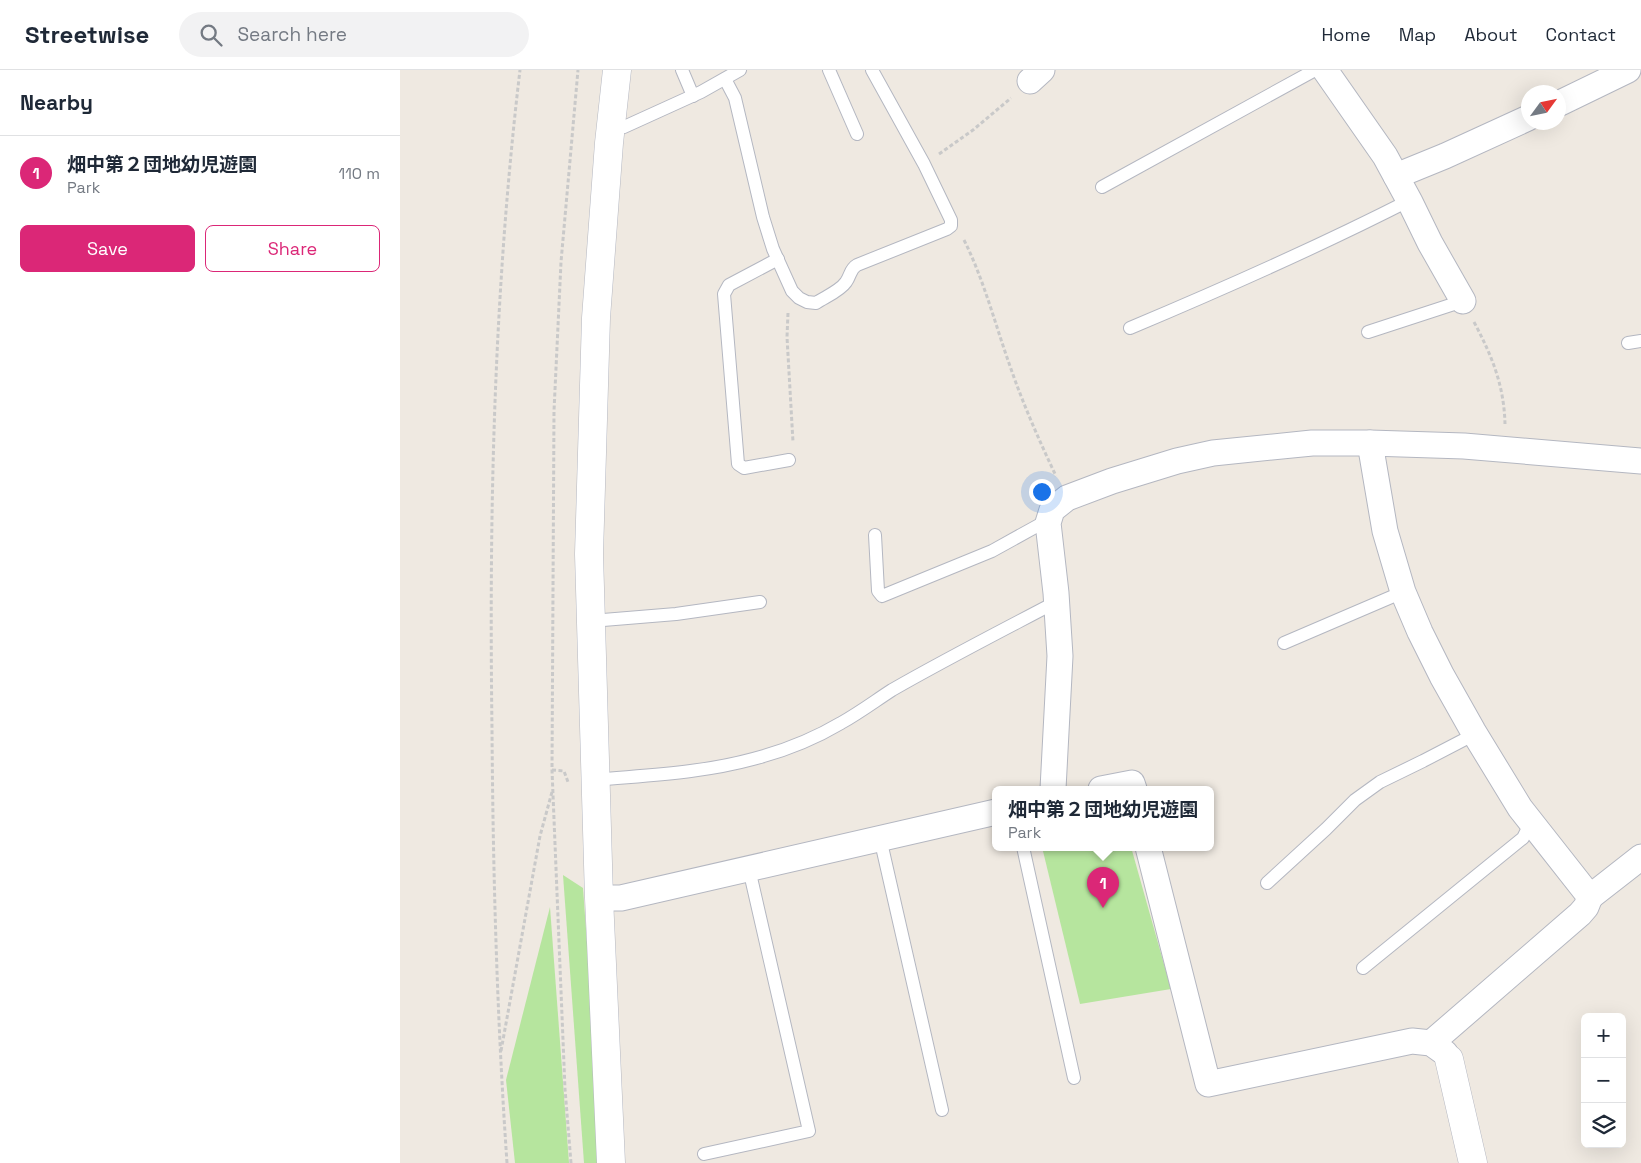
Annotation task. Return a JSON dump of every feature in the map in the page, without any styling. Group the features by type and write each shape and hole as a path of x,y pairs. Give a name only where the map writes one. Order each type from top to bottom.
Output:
{"street":[{"path":"611,1163 599,898 589,554 596,318 617,70"},
{"path":"1325,70 1385,156 1410,200 1430,243 1463,301"},
{"path":"1566,100 1628,70"},
{"path":"1396,176 1521,121"},
{"path":"1370,443 1385,531 1403,592 1420,632 1442,676 1520,808 1590,897"},
{"path":"1054,786 1060,656 1048,520 1052,510 1067,498 1112,481 1177,461 1213,453 1303,444 1370,443 1506,449 1641,461"},
{"path":"1116,786 1132,783 1133,786"},
{"path":"599,898 621,898 992,813"},
{"path":"1149,851 1208,1084 1412,1042 1440,1051"},
{"path":"1440,1051 1580,914 1586,907 1590,897 1641,857"},
{"path":"1440,1051 1473,1163"}],"lane":[{"path":"682,70 693,96"},
{"path":"611,127 624,127 693,96 740,70"},
{"path":"829,70 857,134"},
{"path":"725,80 735,98 762,217 778,260 792,291 799,298 807,302 816,303 843,285 847,281 851,270 857,264 951,226 952,220 924,164 872,70"},
{"path":"1102,187 1315,70"},
{"path":"1130,328 1266,270 1352,230 1410,200"},
{"path":"778,260 729,285 724,294 738,464 744,468 789,460"},
{"path":"1368,332 1463,301"},
{"path":"876,534 878,591 882,596 992,551 1048,520"},
{"path":"1284,643 1403,592"},
{"path":"590,621 676,614 760,602"},
{"path":"596,780 702,769 729,764 754,759 806,741 843,722 892,691 1056,602"},
{"path":"1267,883 1355,800 1380,782 1475,734"},
{"path":"1363,968 1523,838 1531,822"},
{"path":"880,838 942,1110"},
{"path":"1024,851 1074,1078"},
{"path":"704,1154 808,1131 749,869"}],"path":[{"path":"507,1163 500,1058 492,769 490,604 496,370 511,146 520,70"},
{"path":"571,1163 565,1089 553,789 554,411 561,262 578,70"},
{"path":"924,164 973,130 1036,75"},
{"path":"952,220 963,236 980,276 1029,417 1067,498"},
{"path":"789,460 794,456 787,337 789,302 792,291"},
{"path":"1463,301 1490,351 1496,370 1505,405 1506,449"},
{"path":"500,1058 540,836 553,789"}],"green space":[{"path":"1043,851 1132,851 1171,989 1080,1004"},
{"path":"563,875 583,888 603,1163 584,1163"},
{"path":"550,907 569,1163 515,1163 506,1080"}],"place":[{"name":"畑中第２団地幼児遊園","path":"1103,908"}]}
